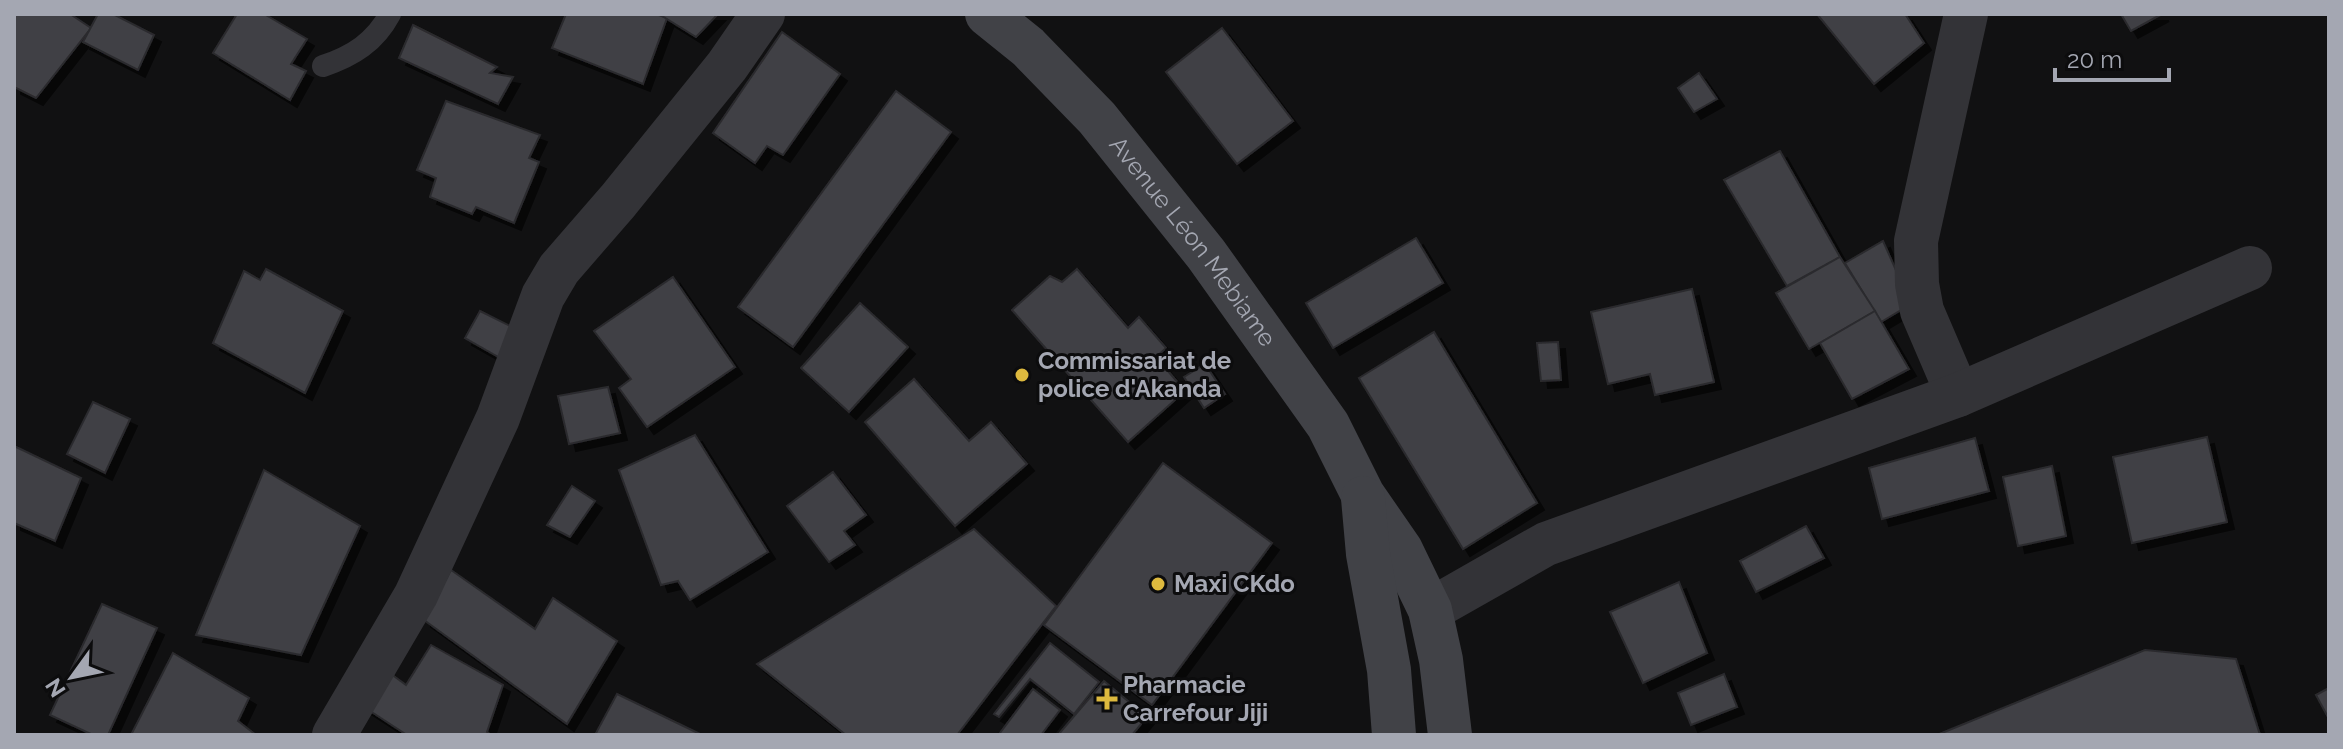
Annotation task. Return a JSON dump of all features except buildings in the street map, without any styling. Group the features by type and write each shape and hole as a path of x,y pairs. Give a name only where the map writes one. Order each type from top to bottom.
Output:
{"street":[{"path":"334,735 416,595 498,418 543,296 559,269 727,66 763,14"},
{"name":"Avenue Léon Mebiame","path":"987,14 1028,47 1097,118 1206,254 1328,425 1363,495"},
{"path":"1958,395 1922,311 1917,284 1916,241 1966,14"},
{"path":"1430,610 1546,544 1958,395 2250,268"},
{"path":"1363,495 1401,550 1430,610 1441,660 1450,735"},
{"path":"1363,495 1368,554 1389,670 1394,735"}],"lane":[{"path":"323,66 370,43 382,30 390,14"}],"place":[{"name":"Commissariat de police d'Akanda","path":"1022,375"},
{"name":"Maxi CKdo","path":"1158,584"},
{"name":"Pharmacie Carrefour Jiji","path":"1107,699"}]}
